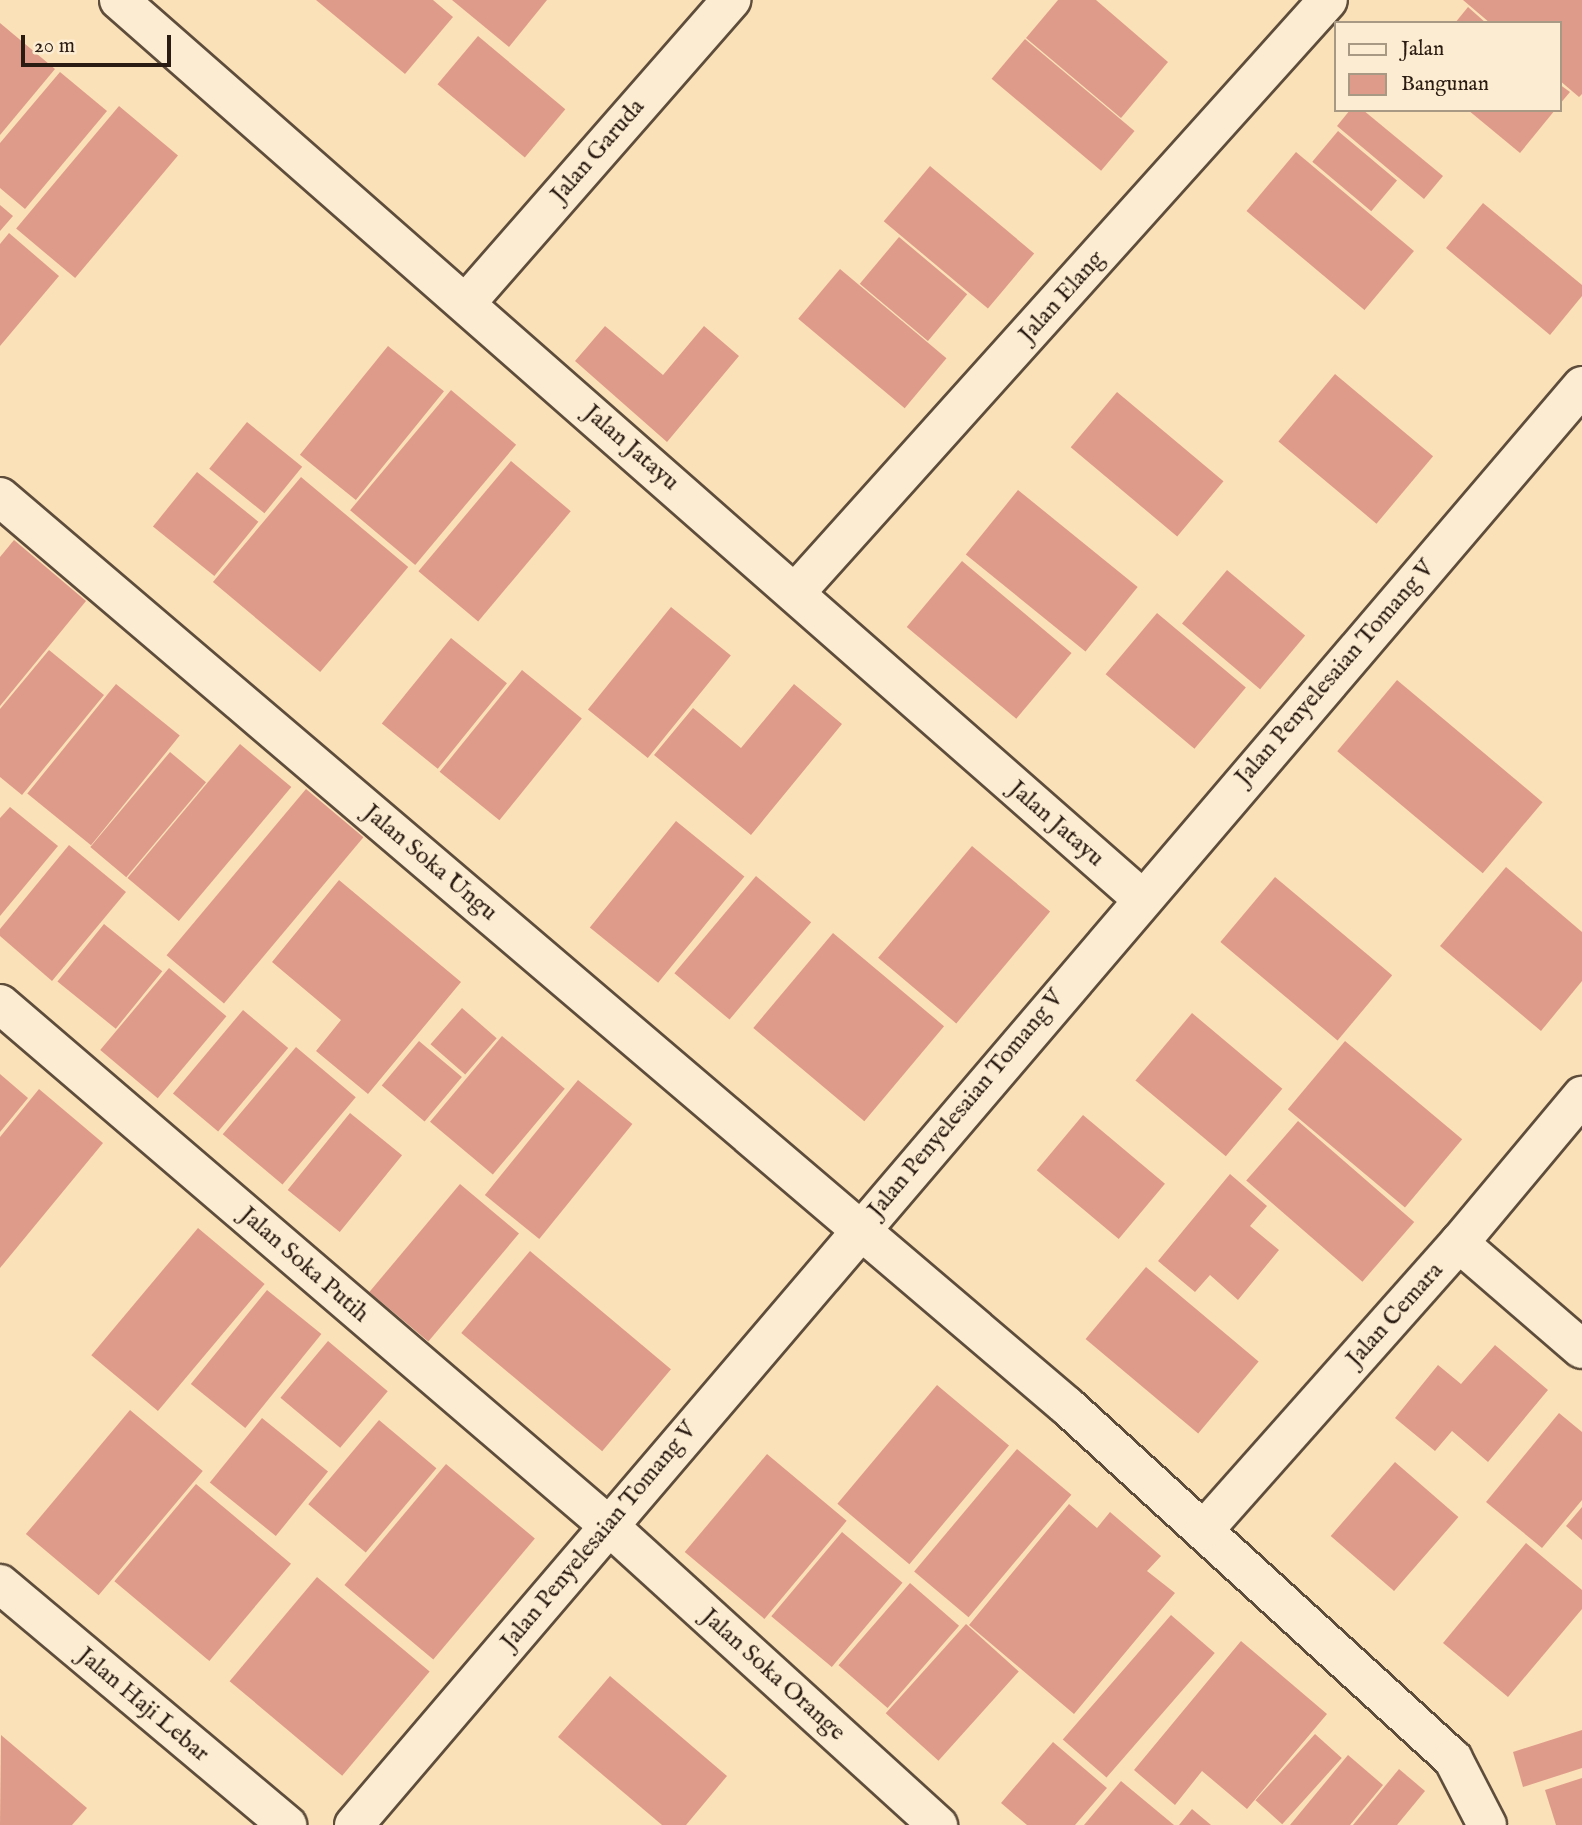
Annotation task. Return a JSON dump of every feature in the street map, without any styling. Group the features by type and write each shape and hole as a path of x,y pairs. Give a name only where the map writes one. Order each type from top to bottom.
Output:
{"street":[{"name":"Jalan Garuda","path":"466,303 731,0"},
{"name":"Jalan Elang","path":"795,593 1328,0"},
{"name":"Jalan Jatayu","path":"140,6 466,303 1141,898"},
{"name":"Jalan Penyelesaian Tomang V","path":"354,1825 1141,898 1582,386"},
{"name":"Jalan Soka Ungu","path":"0,497 859,1230 1204,1530 1453,1759 1487,1825"},
{"name":"Jalan Soka Putih","path":"0,1004 609,1525"},
{"name":"Jalan Cemara","path":"1204,1530 1459,1243 1582,1096"},
{"path":"1459,1243 1582,1349"},
{"name":"Jalan Soka Orange","path":"609,1525 938,1825"},
{"name":"Jalan Haji Lebar","path":"0,1584 287,1825"}],"building":[{"path":"316,0 433,0 453,17 405,74"},
{"path":"452,0 547,0 509,47"},
{"path":"1058,0 1096,0 1168,62 1121,118 1026,38"},
{"path":"1463,0 1582,0 1582,94 1579,97 1561,82 1561,21 1488,21"},
{"path":"1468,7 1484,21 1457,21"},
{"path":"0,23 55,69 0,135"},
{"path":"478,36 565,109 525,158 438,84"},
{"path":"1025,39 1135,131 1101,171 992,79"},
{"path":"60,72 107,111 25,209 0,188 0,143"},
{"path":"1561,85 1570,92 1561,103"},
{"path":"119,106 178,155 75,278 16,229"},
{"path":"1348,112 1365,112 1443,176 1424,199 1337,126"},
{"path":"1470,112 1553,112 1520,153"},
{"path":"1338,131 1397,180 1371,211 1312,162"},
{"path":"1296,152 1414,251 1364,310 1247,211"},
{"path":"930,166 1034,253 988,309 884,221"},
{"path":"1483,203 1582,285 1582,296 1550,335 1446,248"},
{"path":"0,205 13,216 0,231"},
{"path":"9,233 59,276 0,346 0,244"},
{"path":"899,237 967,294 928,341 860,284"},
{"path":"840,269 946,358 905,408 798,319"},
{"path":"605,326 663,375 704,326 739,356 667,442 575,361"},
{"path":"388,346 444,391 356,500 300,455"},
{"path":"1335,374 1433,456 1376,524 1278,441"},
{"path":"451,390 516,445 415,565 350,510"},
{"path":"1117,392 1223,481 1177,537 1071,447"},
{"path":"247,422 302,467 264,513 209,469"},
{"path":"511,461 571,511 478,621 418,571"},
{"path":"197,472 258,522 214,576 153,526"},
{"path":"301,477 408,567 320,672 213,582"},
{"path":"1018,490 1138,587 1085,651 966,555"},
{"path":"14,540 86,601 0,706 0,557"},
{"path":"962,561 1072,653 1016,719 907,627"},
{"path":"1227,570 1305,636 1260,689 1182,624"},
{"path":"671,607 731,655 648,758 588,710"},
{"path":"1157,613 1246,688 1194,749 1106,674"},
{"path":"451,638 507,683 438,769 382,723"},
{"path":"49,650 104,695 22,795 0,777 0,709"},
{"path":"522,670 582,718 499,820 440,772"},
{"path":"1397,680 1543,802 1483,873 1337,751"},
{"path":"116,684 180,736 91,845 27,794"},
{"path":"794,684 842,724 751,835 654,755 693,708 741,748"},
{"path":"240,744 291,787 179,921 128,878"},
{"path":"170,752 206,782 126,877 90,847"},
{"path":"306,789 363,837 224,1003 167,955"},
{"path":"10,807 58,846 0,916 0,818"},
{"path":"676,821 744,876 658,983 590,927"},
{"path":"69,845 126,892 52,981 0,936 0,929"},
{"path":"972,846 1050,912 956,1023 878,958"},
{"path":"1506,867 1582,932 1582,981 1541,1031 1440,946"},
{"path":"756,876 811,922 730,1020 674,973"},
{"path":"1275,877 1392,975 1338,1040 1220,942"},
{"path":"339,880 461,982 368,1094 316,1051 341,1020 272,962"},
{"path":"104,924 162,971 116,1029 57,982"},
{"path":"833,933 944,1026 864,1121 753,1028"},
{"path":"169,968 226,1016 158,1098 100,1050"},
{"path":"462,1008 497,1038 465,1074 431,1044"},
{"path":"243,1010 288,1048 218,1131 173,1093"},
{"path":"1192,1013 1282,1089 1226,1156 1135,1080"},
{"path":"502,1036 565,1089 493,1175 430,1122"},
{"path":"419,1041 462,1077 425,1121 382,1085"},
{"path":"1345,1041 1462,1139 1405,1208 1288,1109"},
{"path":"296,1047 356,1097 282,1184 223,1134"},
{"path":"0,1074 28,1098 0,1132"},
{"path":"578,1080 632,1124 539,1239 485,1195"},
{"path":"39,1089 103,1143 0,1268 0,1137"},
{"path":"350,1113 402,1155 340,1232 288,1190"},
{"path":"1083,1115 1165,1184 1119,1239 1037,1170"},
{"path":"1298,1121 1414,1222 1362,1282 1246,1181"},
{"path":"1230,1174 1267,1206 1250,1226 1279,1250 1238,1300 1210,1275 1195,1292 1158,1261"},
{"path":"460,1184 519,1233 428,1342 369,1292"},
{"path":"198,1228 265,1284 158,1411 91,1355"},
{"path":"530,1251 671,1369 602,1451 461,1333"},
{"path":"1146,1267 1259,1361 1198,1433 1086,1339"},
{"path":"267,1290 321,1334 245,1428 191,1384"},
{"path":"328,1341 388,1391 340,1448 280,1398"},
{"path":"1495,1345 1548,1390 1488,1462 1452,1431 1435,1451 1395,1418 1438,1365 1461,1384"},
{"path":"937,1385 1009,1445 909,1564 837,1504"},
{"path":"130,1410 203,1471 99,1595 26,1534"},
{"path":"1559,1413 1582,1432 1582,1500 1542,1548 1486,1502"},
{"path":"262,1418 328,1471 276,1536 210,1483"},
{"path":"379,1420 436,1468 366,1552 308,1504"},
{"path":"1017,1449 1071,1495 969,1617 914,1572"},
{"path":"767,1454 847,1521 764,1619 685,1552"},
{"path":"1395,1462 1458,1517 1394,1591 1331,1536"},
{"path":"446,1464 535,1539 433,1660 344,1585"},
{"path":"196,1484 291,1564 209,1661 114,1581"},
{"path":"1069,1504 1097,1528 1110,1512 1161,1556 1147,1571 1175,1593 1074,1714 969,1625"},
{"path":"1582,1507 1582,1540 1566,1526"},
{"path":"842,1532 903,1583 832,1667 771,1616"},
{"path":"1526,1543 1582,1590 1582,1609 1508,1697 1443,1643"},
{"path":"317,1577 430,1671 342,1776 230,1681"},
{"path":"910,1583 959,1626 888,1708 838,1665"},
{"path":"1171,1615 1215,1653 1107,1778 1063,1740"},
{"path":"966,1624 1019,1672 938,1761 886,1713"},
{"path":"1241,1641 1327,1714 1247,1809 1202,1771 1175,1805 1134,1770"},
{"path":"610,1676 727,1776 686,1825 662,1825 558,1737"},
{"path":"1582,1730 1582,1768 1523,1787 1513,1752"},
{"path":"1315,1734 1342,1758 1282,1824 1255,1800"},
{"path":"1,1735 87,1808 72,1825 0,1825"},
{"path":"1053,1742 1107,1788 1075,1825 1027,1825 1001,1803"},
{"path":"1348,1755 1383,1785 1350,1825 1290,1825"},
{"path":"1399,1769 1425,1791 1397,1825 1353,1825"},
{"path":"1582,1778 1582,1825 1556,1825 1545,1790"},
{"path":"1121,1781 1174,1825 1084,1825"},
{"path":"1192,1809 1211,1825 1179,1825"}]}
